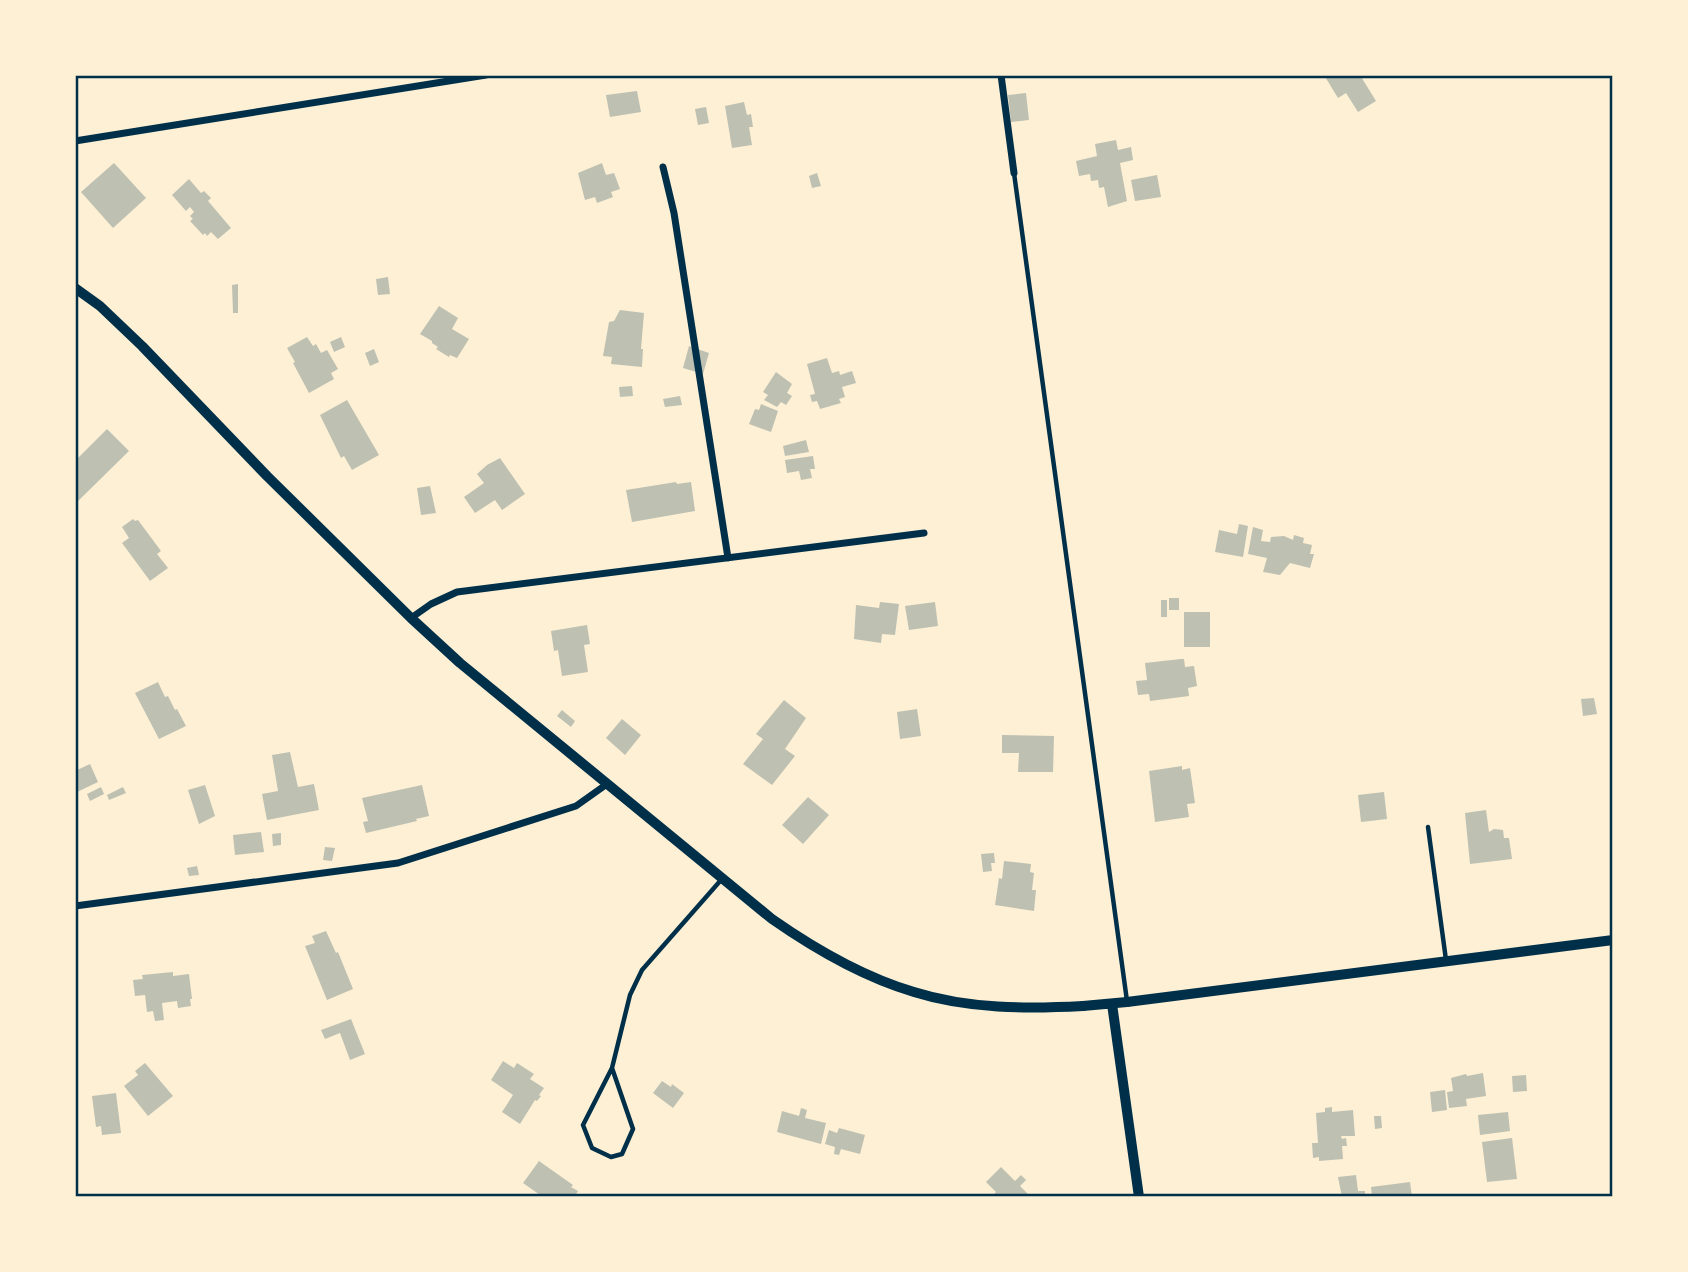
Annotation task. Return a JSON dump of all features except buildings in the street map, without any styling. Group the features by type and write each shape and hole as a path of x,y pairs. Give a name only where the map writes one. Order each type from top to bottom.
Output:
{"main road":[{"path":"75,288 100,306 142,346 267,476 460,663 721,880 772,919 812,946 852,967 914,992 985,1006 1036,1009 1083,1006"},
{"path":"1128,1002 1613,940"}],"street":[{"path":"75,141 486,75"},
{"path":"1002,75 1014,173"},
{"path":"663,167 674,213 727,558"},
{"path":"411,618 431,604 457,592 924,533"},
{"path":"75,906 398,863 576,806 607,784"},
{"path":"1083,1006 1128,1002"},
{"path":"1112,1004 1139,1197"}],"lane":[{"path":"1014,173 1128,1002"},
{"path":"1428,827 1446,961"},
{"path":"612,1068 633,1129 622,1154 611,1157 592,1148 583,1125 612,1068 630,995 642,970 721,880"}]}
